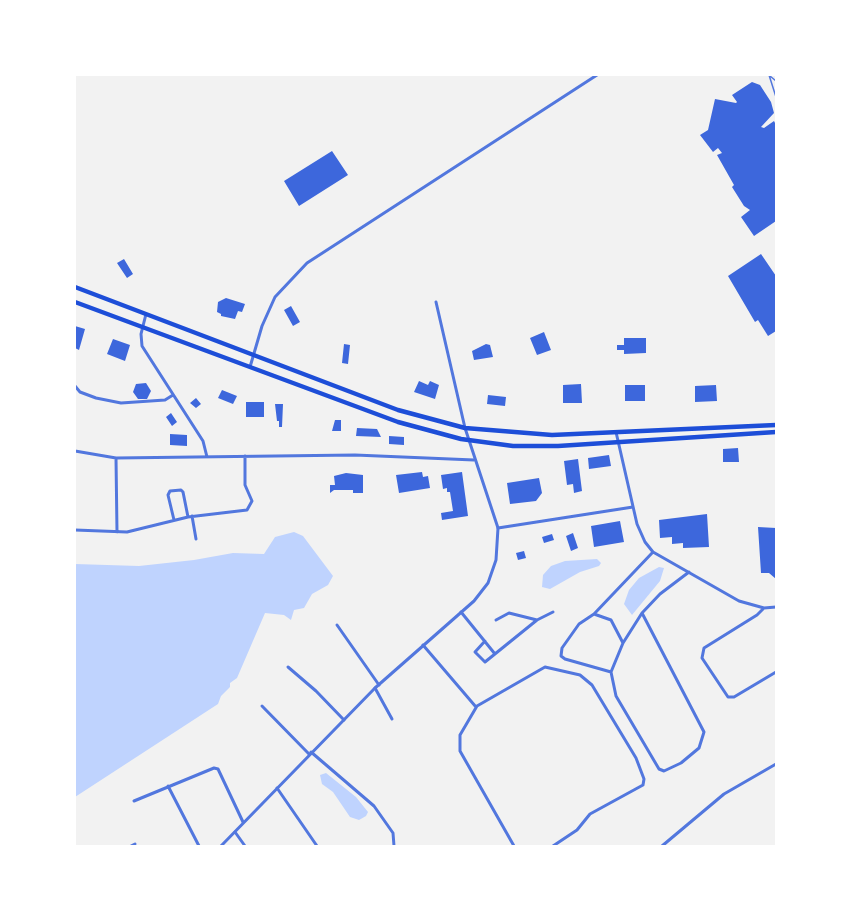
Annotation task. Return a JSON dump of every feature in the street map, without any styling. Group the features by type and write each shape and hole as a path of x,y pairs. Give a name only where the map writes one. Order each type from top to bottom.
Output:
{"main road":[{"path":"75,287 398,410 465,428 538,435 776,424"},
{"path":"75,302 398,422 469,440 533,447 776,432"}],"street":[{"path":"250,367 275,297 290,278 307,263 597,75"},
{"path":"221,846 375,688 461,612 482,592 491,579 496,560 498,528 465,428 436,302"},
{"path":"146,314 142,346 203,441 207,457"},
{"path":"75,386 80,392 96,398 121,403 165,400 173,395"},
{"path":"616,432 640,533 653,552 739,601 764,608 776,607"},
{"path":"75,451 116,459 392,455 474,459"},
{"path":"75,530 117,532 143,530 190,516 249,509 252,501 245,484 244,456"},
{"path":"116,459 117,532"},
{"path":"174,520 168,495 170,491 181,490 196,539"},
{"path":"498,528 633,507"},
{"path":"611,672 572,662 561,656 565,640 586,617 594,614 653,552"},
{"path":"642,613 671,674 704,732 702,745 668,770 659,769 616,696 611,672 623,643 642,613 660,594 689,572"},
{"path":"764,608 757,615 704,648 702,658 728,697 740,694 776,672"},
{"path":"461,612 495,654"},
{"path":"485,641 476,652 476,655 485,662 537,620 553,612"},
{"path":"496,620 509,613 537,620"},
{"path":"594,614 611,620 623,643"},
{"path":"337,625 379,685"},
{"path":"423,645 476,707"},
{"path":"288,667 316,691 344,720"},
{"path":"514,846 460,751 460,735 476,707 544,667 571,672 587,679 636,758 644,776 643,785 590,814 577,830 553,846"},
{"path":"375,688 392,719"},
{"path":"262,706 310,753 374,806 393,833 394,846"},
{"path":"662,846 724,794 776,764"},
{"path":"134,801 210,768 218,769 243,822"},
{"path":"168,786 199,846"},
{"path":"278,788 317,846"},
{"path":"235,832 245,846"}],"lane":[{"path":"770,75 776,81"},
{"path":"770,75 776,97"}],"water":[{"path":"294,532 303,536 333,576 328,585 312,594 304,608 294,610 291,620 284,615 265,613 237,678 230,683 230,687 221,696 218,704 75,797 75,564 139,566 233,553 264,554 275,537"},
{"path":"597,559 601,563 599,566 580,572 550,589 542,587 543,575 551,566 565,561"},
{"path":"659,567 664,568 660,581 632,615 624,604 629,590 639,578"},
{"path":"326,773 356,797 368,812 366,816 359,820 350,817 333,792 322,784 320,775"}],"building":[{"path":"752,82 760,85 771,102 774,113 761,127 764,128 774,121 776,125 776,221 754,236 741,217 750,210 744,206 732,187 734,185 717,155 722,153 718,148 713,152 700,135 708,130 715,99 736,103 732,95"},
{"path":"332,151 348,175 299,206 284,181"},
{"path":"761,254 776,276 776,331 768,336 758,320 755,322 728,276"},
{"path":"124,259 133,274 127,278 117,263"},
{"path":"226,298 245,304 242,312 238,311 235,319 221,316 217,312 218,302"},
{"path":"291,306 300,322 293,326 284,310"},
{"path":"75,326 85,329 79,350 75,348"},
{"path":"544,332 551,350 537,355 530,338"},
{"path":"624,338 646,338 646,353 624,354 624,350 617,350 617,345 624,345"},
{"path":"113,339 130,345 125,361 107,354"},
{"path":"344,344 350,345 348,364 342,363"},
{"path":"486,344 490,345 493,357 474,360 472,351"},
{"path":"419,381 428,385 430,381 439,385 435,399 414,392"},
{"path":"146,383 151,391 147,399 138,399 133,392 136,384"},
{"path":"581,384 582,403 563,403 563,385"},
{"path":"625,385 645,385 645,401 625,401"},
{"path":"716,385 717,401 695,402 695,386"},
{"path":"222,390 237,396 233,404 218,398"},
{"path":"488,395 506,397 505,406 487,404"},
{"path":"196,398 201,404 196,408 190,403"},
{"path":"246,402 264,402 264,417 246,417"},
{"path":"275,404 283,404 282,427 279,427 279,421 277,421"},
{"path":"171,413 177,422 172,426 166,417"},
{"path":"335,420 341,420 341,431 332,431"},
{"path":"357,428 377,429 381,437 356,436"},
{"path":"170,434 187,435 187,446 170,445"},
{"path":"389,436 404,437 404,445 389,444"},
{"path":"738,448 739,462 723,462 723,449"},
{"path":"609,455 611,466 589,469 588,458"},
{"path":"578,459 582,491 574,493 573,484 567,485 564,461"},
{"path":"422,472 423,477 428,476 430,488 399,493 396,475"},
{"path":"462,472 468,516 442,520 441,513 453,511 450,492 447,492 447,488 443,489 441,475"},
{"path":"346,473 363,475 363,493 353,493 353,490 334,490 330,493 330,485 335,485 334,476"},
{"path":"539,478 542,493 536,501 510,504 507,483"},
{"path":"707,514 709,547 683,548 683,543 672,544 672,537 660,538 659,520"},
{"path":"620,521 624,542 594,547 591,526"},
{"path":"758,527 776,528 776,579 769,573 761,573"},
{"path":"573,533 578,548 571,551 566,536"},
{"path":"552,534 554,540 544,543 542,537"},
{"path":"524,551 526,558 518,560 516,553"}]}
